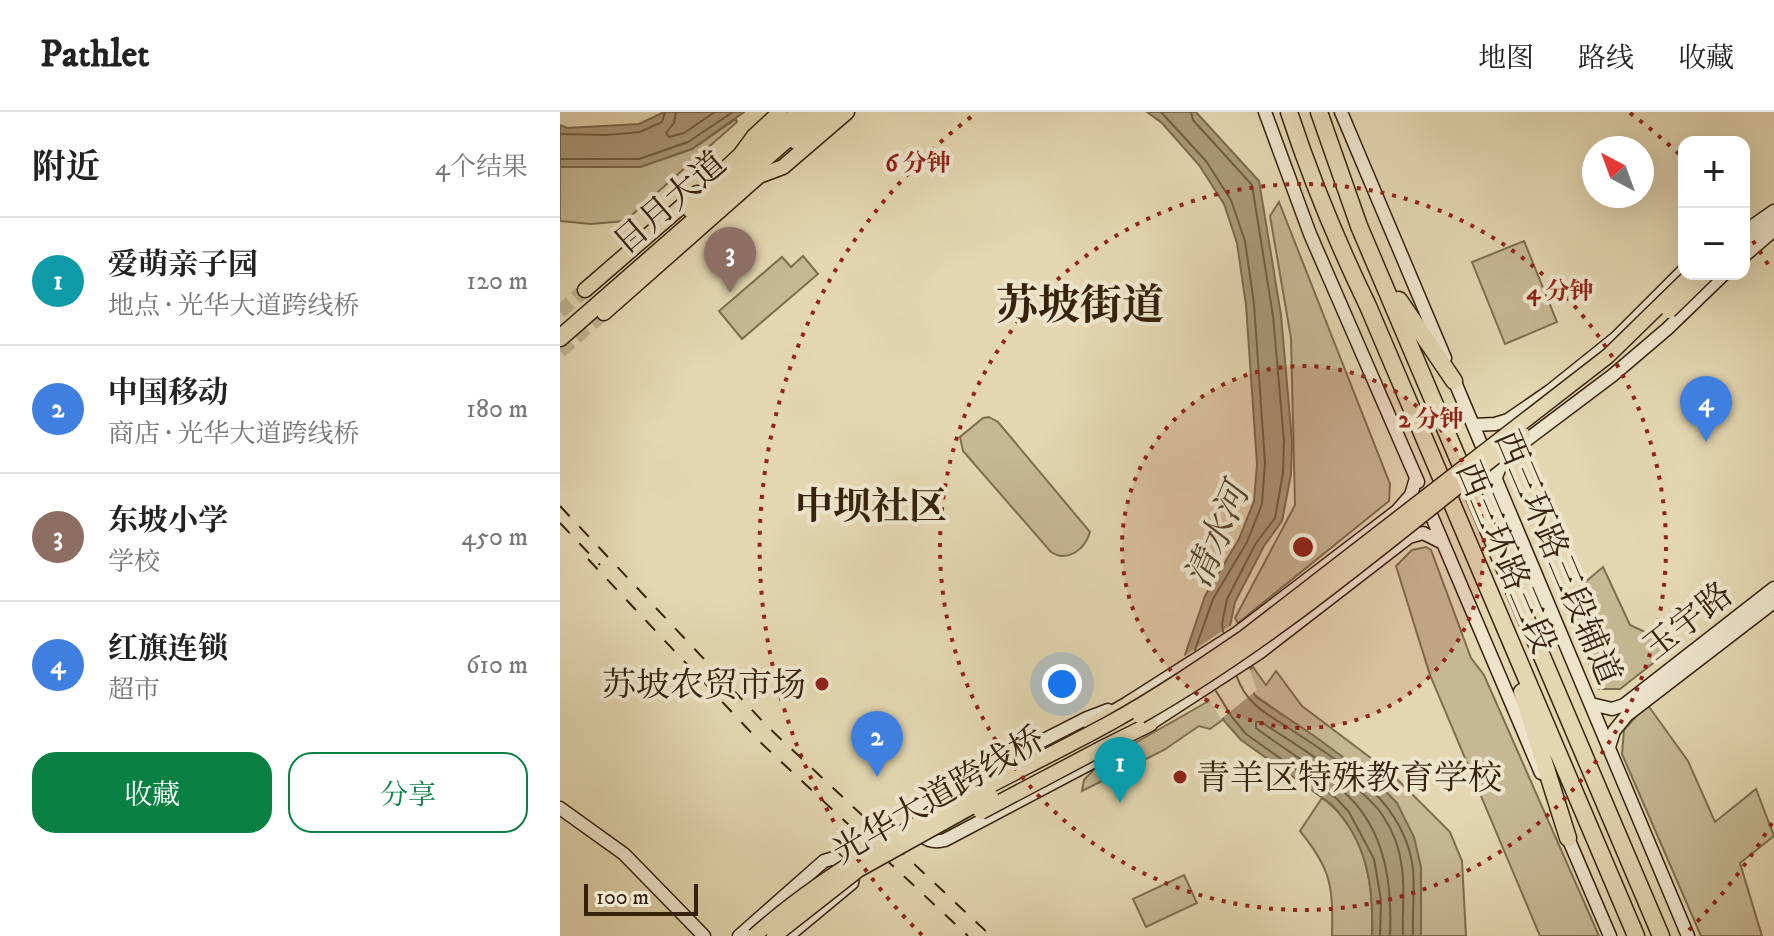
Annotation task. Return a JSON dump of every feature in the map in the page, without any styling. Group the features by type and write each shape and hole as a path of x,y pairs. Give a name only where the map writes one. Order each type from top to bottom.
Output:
{"highway":[{"name":"日月大道","path":"560,323 800,112"},
{"name":"日月大道","path":"560,338 818,112"},
{"path":"751,170 838,112"},
{"name":"西三环路三段","path":"1289,112 1310,177 1333,232 1368,306 1636,936"},
{"name":"西三环路三段","path":"1319,112 1359,226 1661,936"},
{"path":"1377,269 1454,381"},
{"path":"1492,599 1568,838"}],"main road":[{"path":"585,290 740,155 754,136 780,112"},
{"path":"604,313 759,176 783,167 847,112"},
{"path":"1265,112 1310,234 1610,936"},
{"name":"西三环路三段辅道","path":"1341,112 1688,936"},
{"path":"1750,220 1774,209"},
{"path":"1750,227 1774,209"},
{"path":"1750,239 1774,221"},
{"path":"1750,251 1774,230"},
{"path":"1473,425 1508,420 1616,338 1678,276"},
{"name":"光华大道跨线桥","path":"754,936 850,862 1112,722 1245,637 1597,365 1686,280"},
{"name":"光华大道跨线桥","path":"774,936 858,870 920,833 1181,692 1263,637 1608,368 1701,280"},
{"path":"1496,477 1504,457 1613,375 1718,280"},
{"path":"1508,420 1518,445"},
{"path":"811,891 862,846 1091,725 1237,633 1397,511 1411,495 1416,478"},
{"path":"1135,700 1087,718 922,802 911,818 916,830 924,839 935,842 945,840 1104,756 1246,663 1409,537 1423,533 1441,542"},
{"name":"玉宇路","path":"1612,709 1624,705 1774,588"},
{"name":"玉宇路","path":"1618,724 1774,602"},
{"path":"1591,704 1612,709 1618,724 1609,747"},
{"path":"858,870 944,831 1150,724"},
{"path":"560,808 624,854 704,936"},
{"path":"739,936 824,861 834,858 839,861 853,876 852,883 788,936"}],"shaded area":[{"path":"736,119 737,122 625,221 591,224 560,221 560,167 640,167 692,149"},
{"path":"1279,202 1390,484 1389,501 1238,623 1235,618 1295,505 1291,338 1270,216"},
{"path":"1524,241 1557,322 1505,344 1472,262"},
{"path":"803,256 818,274 742,339 719,311 782,257 791,267"},
{"path":"989,417 998,422 1090,532 1080,549 1064,556 1051,552 963,451 960,437 983,418"},
{"path":"1426,547 1431,550 1471,658 1484,675 1599,936 1540,936 1430,675 1396,566 1412,550"},
{"path":"1603,567 1630,625 1675,646 1620,689 1599,689 1564,600"},
{"path":"1253,667 1266,685 1276,671 1302,706 1392,774 1450,832 1462,861 1466,936 1421,936 1421,867 1397,803 1374,780 1256,696 1210,729 1199,726 1164,750 1082,791 1084,780 1100,763 1207,702"},
{"path":"1647,704 1688,761 1715,822 1756,789 1774,836 1740,863 1762,936 1701,936 1622,754 1624,730"},
{"path":"1322,798 1349,826 1365,860 1371,898 1372,936 1332,936 1328,880 1319,857 1300,831"},
{"path":"1184,875 1197,903 1146,927 1133,899"}],"water":[{"path":"664,112 744,112 692,149 640,167 560,167 560,125 567,128 639,124"},
{"path":"1147,112 1196,112 1259,181 1281,315 1292,441 1291,474 1282,521 1264,546 1235,602 1230,626 1247,681 1256,697 1374,780 1397,803 1414,837 1421,867 1421,936 1372,936 1372,899 1366,865 1353,833 1331,804 1241,740 1225,722 1185,655 1205,596 1239,539 1254,501 1257,464 1246,305 1237,243 1224,204 1199,165 1162,123"}],"pier":[{"path":"1233,624 1257,690 1221,719 1183,657"}],"tunnel":[{"path":"560,312 585,290"},
{"path":"560,351 604,313"}],"railway":[{"path":"560,506 768,727 991,936"},
{"path":"560,523 600,565"},
{"path":"588,559 760,742 968,936"}],"place":[{"name":"东坡小学","path":"730,293"},
{"name":"红旗连锁","path":"1706,442"},
{"name":"苏坡农贸市场","path":"822,684"},
{"name":"中国移动","path":"877,777"},
{"name":"青羊区特殊教育学校","path":"1180,777"},
{"name":"爱萌亲子园","path":"1120,803"}],"district":[{"name":"苏坡街道","path":"1080,304"},
{"name":"中坝社区","path":"871,506"}],"water label":[{"name":"清水河","path":"1216,535"}]}
